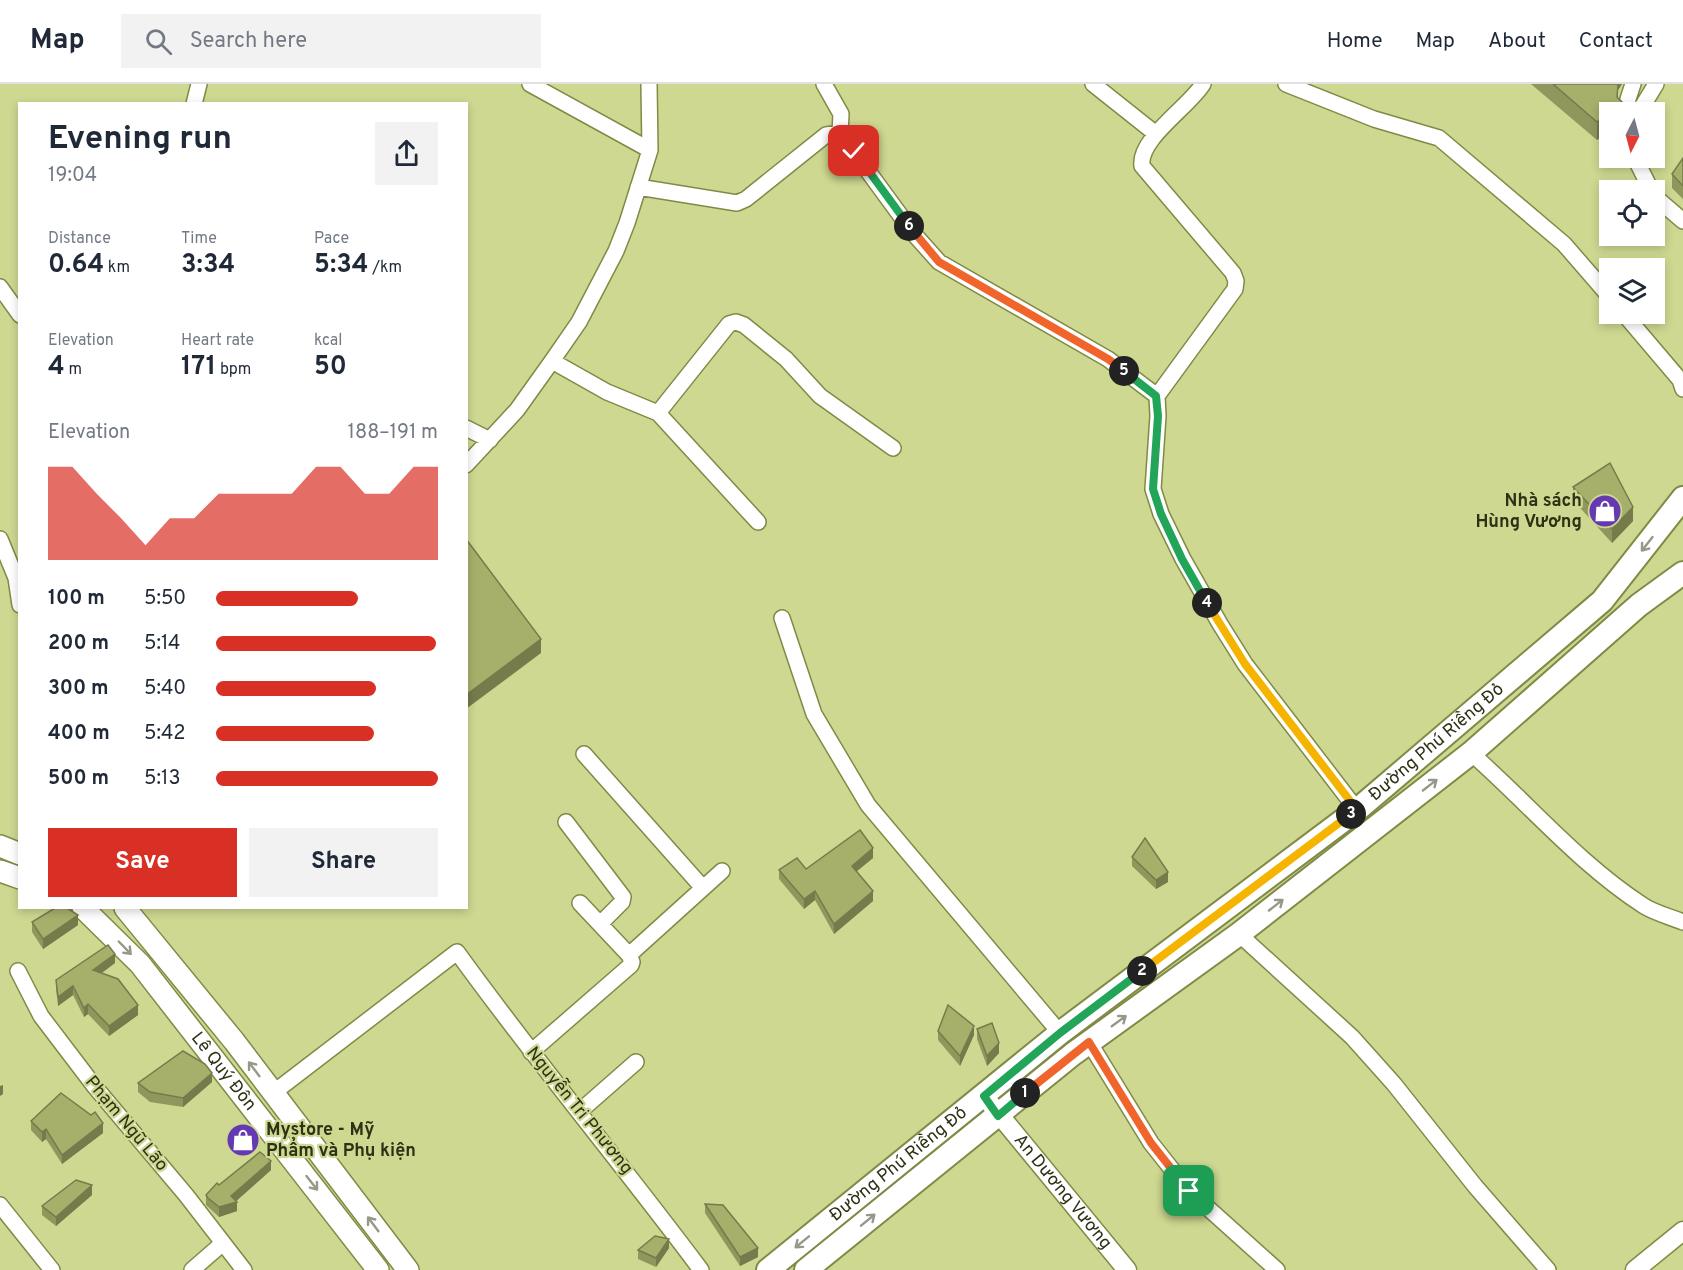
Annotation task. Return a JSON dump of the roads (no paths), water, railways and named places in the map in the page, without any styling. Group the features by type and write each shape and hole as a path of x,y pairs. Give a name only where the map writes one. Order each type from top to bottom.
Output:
{"main road":[{"name":"Đường Phú Riềng Đỏ","path":"768,1270 1060,1033 1357,810 1602,601 1683,498"},
{"name":"Đường Phú Riềng Đỏ","path":"806,1270 1089,1042 1239,934 1471,753 1639,605 1683,573"},
{"path":"0,846 18,853"},
{"path":"0,871 18,877"},
{"name":"Lê Quý Đôn","path":"87,909 140,964 378,1270"},
{"name":"Lê Quý Đôn","path":"126,909 178,970 408,1270"}],"street":[{"path":"194,102 199,84"},
{"path":"530,84 650,150"},
{"path":"468,463 517,410 552,361 579,322 616,251 650,150 649,84"},
{"path":"824,84 841,114 840,133 914,234 939,262 1108,359 1156,396"},
{"path":"1093,84 1156,134"},
{"path":"1203,84 1191,100 1156,134 1143,153 1142,166 1233,273 1236,280 1235,289 1156,396 1158,416 1153,489 1161,514 1182,559 1245,664 1357,810"},
{"path":"1286,84 1374,119 1439,138 1564,244 1599,284"},
{"path":"1628,102 1633,84"},
{"path":"1645,102 1656,84"},
{"path":"638,188 737,203 746,199 826,135 840,133"},
{"path":"1665,205 1683,221"},
{"path":"0,288 18,312"},
{"path":"658,413 729,324 736,322 744,324 786,359 820,396 893,448"},
{"path":"1632,324 1680,380 1683,389"},
{"path":"552,361 607,392 658,413 758,522"},
{"path":"468,429 490,440"},
{"path":"0,539 16,578 18,592"},
{"path":"782,618 814,714 868,805 1060,1033"},
{"path":"1471,753 1507,785 1549,829 1605,877 1646,908 1683,922"},
{"path":"584,754 703,888"},
{"path":"566,822 623,897 600,924"},
{"path":"629,955 722,871"},
{"path":"531,1052 631,965 632,959 629,955 580,903"},
{"path":"1239,934 1352,1037 1394,1084 1475,1186 1548,1270"},
{"name":"Nguyễn Tri Phương","path":"273,1093 457,952 531,1052 634,1180 701,1270"},
{"name":"Phạm Ngũ Lão","path":"18,971 47,1025 94,1087 186,1195 244,1270"},
{"path":"1089,1042 1151,1143 1189,1191 1242,1241 1277,1270"},
{"path":"579,1112 636,1062"},
{"name":"An Dương Vương","path":"984,1096 998,1116 1127,1270"},
{"path":"0,1205 52,1270"},
{"path":"1635,1270 1683,1231"},
{"path":"192,1270 223,1243"}],"place":[{"name":"Nhà sách Hùng Vương","path":"1605,511"},
{"name":"Mystore - Mỹ Phẩm và Phụ kiện","path":"243,1140"}]}
